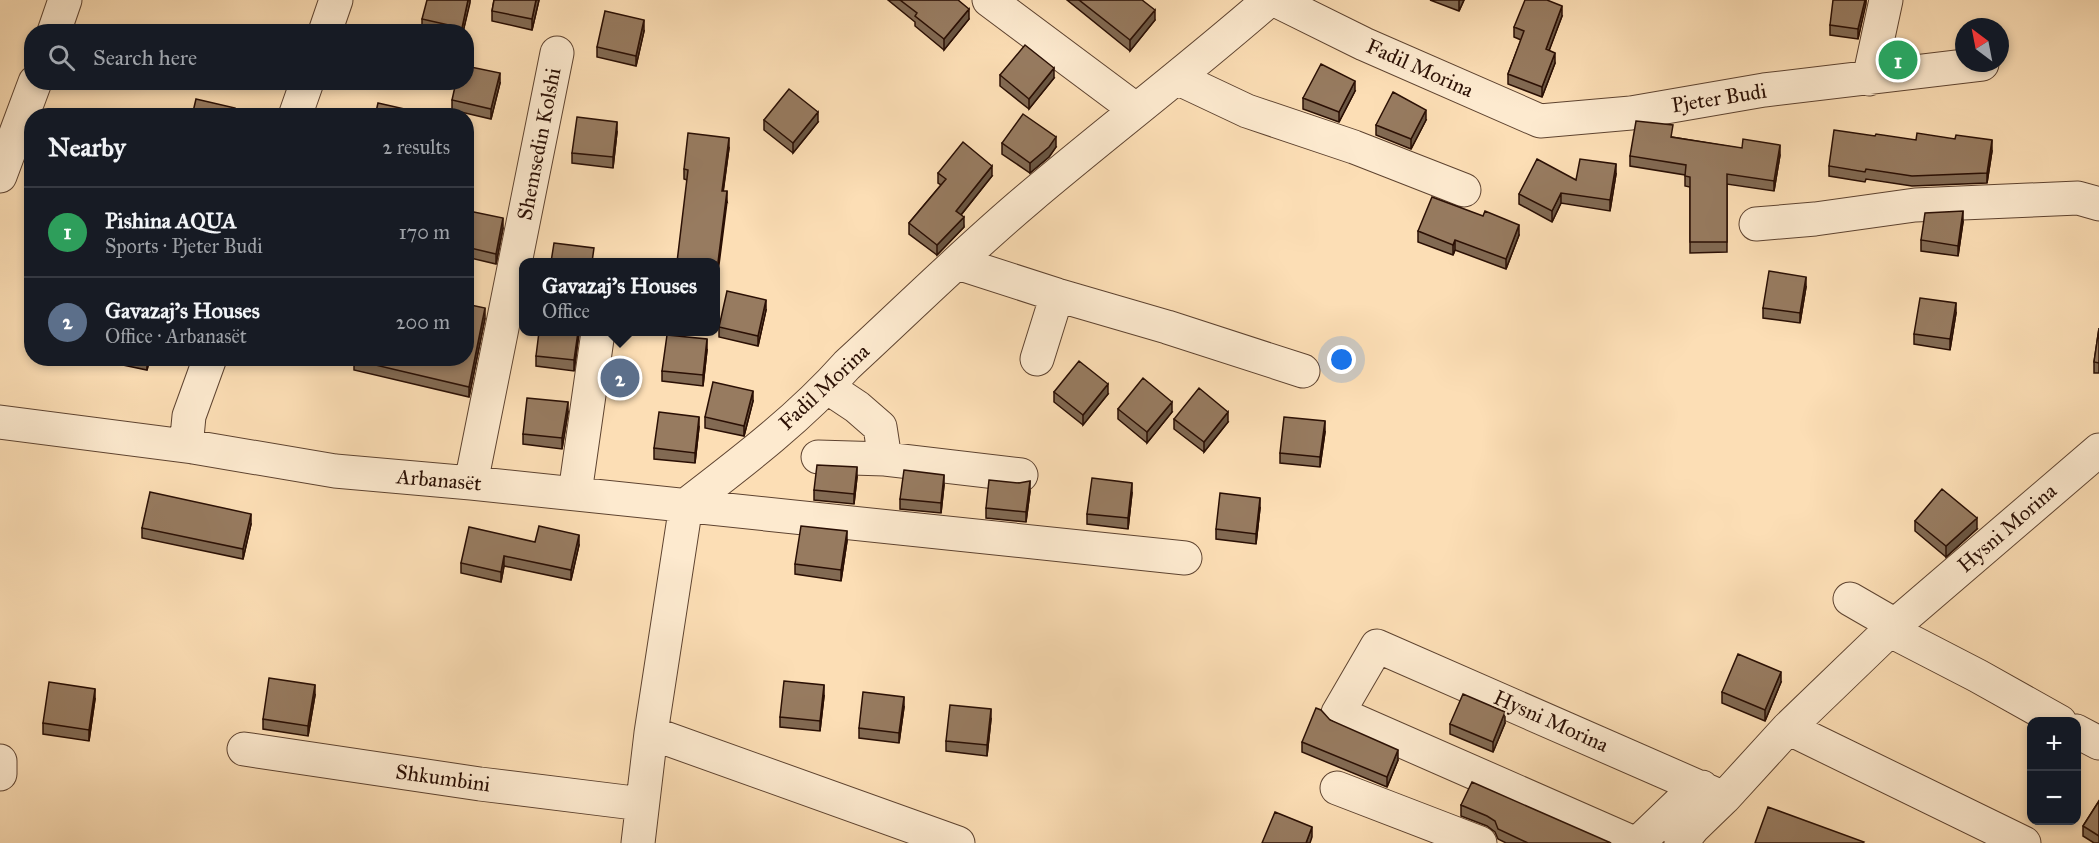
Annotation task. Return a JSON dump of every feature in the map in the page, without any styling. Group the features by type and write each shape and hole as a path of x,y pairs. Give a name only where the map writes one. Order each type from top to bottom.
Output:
{"street":[{"path":"57,24 65,0"},
{"path":"328,24 336,0"},
{"path":"989,0 1135,109"},
{"name":"Fadil Morina","path":"686,505 744,460 827,387 846,365 1026,201 1269,0"},
{"name":"Fadil Morina","path":"1275,0 1364,44 1540,121 1569,120"},
{"path":"1869,78 1886,0"},
{"name":"Shemsedin Kolshi","path":"471,483 557,53"},
{"name":"Pjeter Budi","path":"1569,120 1631,113 1764,90 1955,67"},
{"path":"1177,78 1247,111 1354,147 1464,190"},
{"path":"25,108 32,90"},
{"path":"299,108 304,90"},
{"path":"0,176 24,112"},
{"path":"1756,224 1815,219 1915,205 2078,198 2099,204"},
{"path":"958,263 1303,371"},
{"path":"1037,359 1057,295"},
{"path":"575,494 597,336"},
{"path":"193,447 187,437 189,416 207,366"},
{"path":"827,387 880,427 885,459"},
{"name":"Arbanasët","path":"0,422 193,447 335,471 686,505 1185,558"},
{"name":"Hysni Morina","path":"1681,843 1693,828 1713,792 1788,728 1892,628 2099,450"},
{"path":"818,457 885,459 1021,475"},
{"path":"638,843 651,733 686,505"},
{"path":"1850,599 1892,628 2051,717"},
{"name":"Hysni Morina","path":"1636,843 1338,713 1377,646 1713,792"},
{"path":"1788,728 2024,843"},
{"path":"651,733 958,843"},
{"path":"2081,734 2099,743"},
{"name":"Shkumbini","path":"244,748 480,784 642,804"},
{"path":"0,760 0,774"},
{"path":"1337,788 1480,843"},
{"path":"1636,843 1687,796 1713,792"}],"building":[{"path":"427,0 468,0 463,24 444,24 422,19"},
{"path":"494,0 536,0 532,19 492,11"},
{"path":"900,0 958,0 969,9 944,39 915,16 917,13"},
{"path":"1079,0 1142,0 1155,10 1130,40"},
{"path":"1525,0 1547,0 1562,6 1546,49 1555,53 1542,87 1508,74 1524,31 1514,27"},
{"path":"1833,0 1865,0 1858,29 1830,25"},
{"path":"605,11 644,20 636,56 597,47"},
{"path":"1025,45 1054,68 1029,99 1000,75"},
{"path":"1321,64 1355,81 1339,112 1303,98"},
{"path":"474,68 500,73 491,109 452,100 454,90 474,90"},
{"path":"789,89 818,112 793,143 764,120"},
{"path":"1393,92 1426,110 1411,139 1376,125"},
{"path":"196,99 235,108 194,108"},
{"path":"378,103 400,108 377,108"},
{"path":"1023,114 1056,137 1049,147 1030,163 1002,143"},
{"path":"577,117 617,122 613,157 572,153"},
{"path":"1636,121 1673,125 1671,137 1742,148 1743,139 1780,145 1774,181 1727,174 1727,242 1690,242 1690,177 1685,176 1686,165 1630,156"},
{"path":"1834,130 1916,140 1917,133 1955,139 1956,135 1992,140 1987,173 1912,176 1829,166"},
{"path":"688,133 729,138 722,191 727,191 719,258 677,258 688,170 684,169"},
{"path":"963,142 992,166 956,211 964,217 937,245 909,223 946,179 938,173"},
{"path":"1537,159 1576,180 1580,159 1616,164 1610,200 1561,193 1552,211 1519,194"},
{"path":"1432,197 1483,216 1485,211 1519,225 1506,259 1455,240 1453,245 1418,231"},
{"path":"1963,211 1958,246 1921,240 1925,213"},
{"path":"474,212 503,218 496,254 474,249"},
{"path":"554,243 594,248 593,258 552,258"},
{"path":"1769,271 1806,277 1800,313 1763,308"},
{"path":"727,291 766,300 758,336 720,327"},
{"path":"1920,298 1956,303 1950,339 1914,334"},
{"path":"474,306 485,308 474,362"},
{"path":"2099,328 2099,363 2094,362"},
{"path":"538,336 577,336 574,360 536,356"},
{"path":"667,336 707,339 703,375 662,371"},
{"path":"1079,361 1108,384 1083,415 1054,392"},
{"path":"380,366 473,366 469,387"},
{"path":"1143,378 1172,402 1147,432 1118,409"},
{"path":"713,382 753,391 744,426 705,417"},
{"path":"1199,388 1228,412 1204,442 1174,419"},
{"path":"527,398 568,402 562,438 523,434"},
{"path":"659,412 699,417 695,453 654,448"},
{"path":"1284,417 1325,421 1320,457 1280,453"},
{"path":"817,465 857,467 854,494 814,490"},
{"path":"904,470 944,475 941,503 900,499"},
{"path":"1092,478 1132,483 1128,518 1087,514"},
{"path":"989,480 1019,483 1030,481 1026,512 986,508"},
{"path":"1942,489 1977,518 1946,546 1915,521"},
{"path":"150,492 251,514 243,549 142,528"},
{"path":"1220,493 1260,498 1256,534 1216,529"},
{"path":"539,526 579,535 571,570 504,556 501,572 461,563 469,527 535,542"},
{"path":"801,526 847,531 841,570 795,564"},
{"path":"1738,654 1781,672 1765,710 1722,692"},
{"path":"269,678 315,685 308,726 263,719"},
{"path":"784,681 824,685 820,721 780,717"},
{"path":"49,682 95,689 89,730 43,723"},
{"path":"863,692 904,697 899,733 859,728"},
{"path":"1463,694 1505,712 1493,742 1450,724"},
{"path":"950,705 991,709 987,745 946,741"},
{"path":"1316,708 1330,720 1398,750 1387,777 1302,742"},
{"path":"1472,782 1611,843 1528,843 1498,829 1495,821 1487,816 1461,805"},
{"path":"2099,801 2099,836 2083,826"},
{"path":"1768,807 1864,842 1755,843"},
{"path":"1275,812 1312,827 1306,843 1262,843"}],"place":[{"name":"Pishina AQUA","path":"1898,60"},
{"name":"Gavazaj's Houses","path":"620,378"}]}
